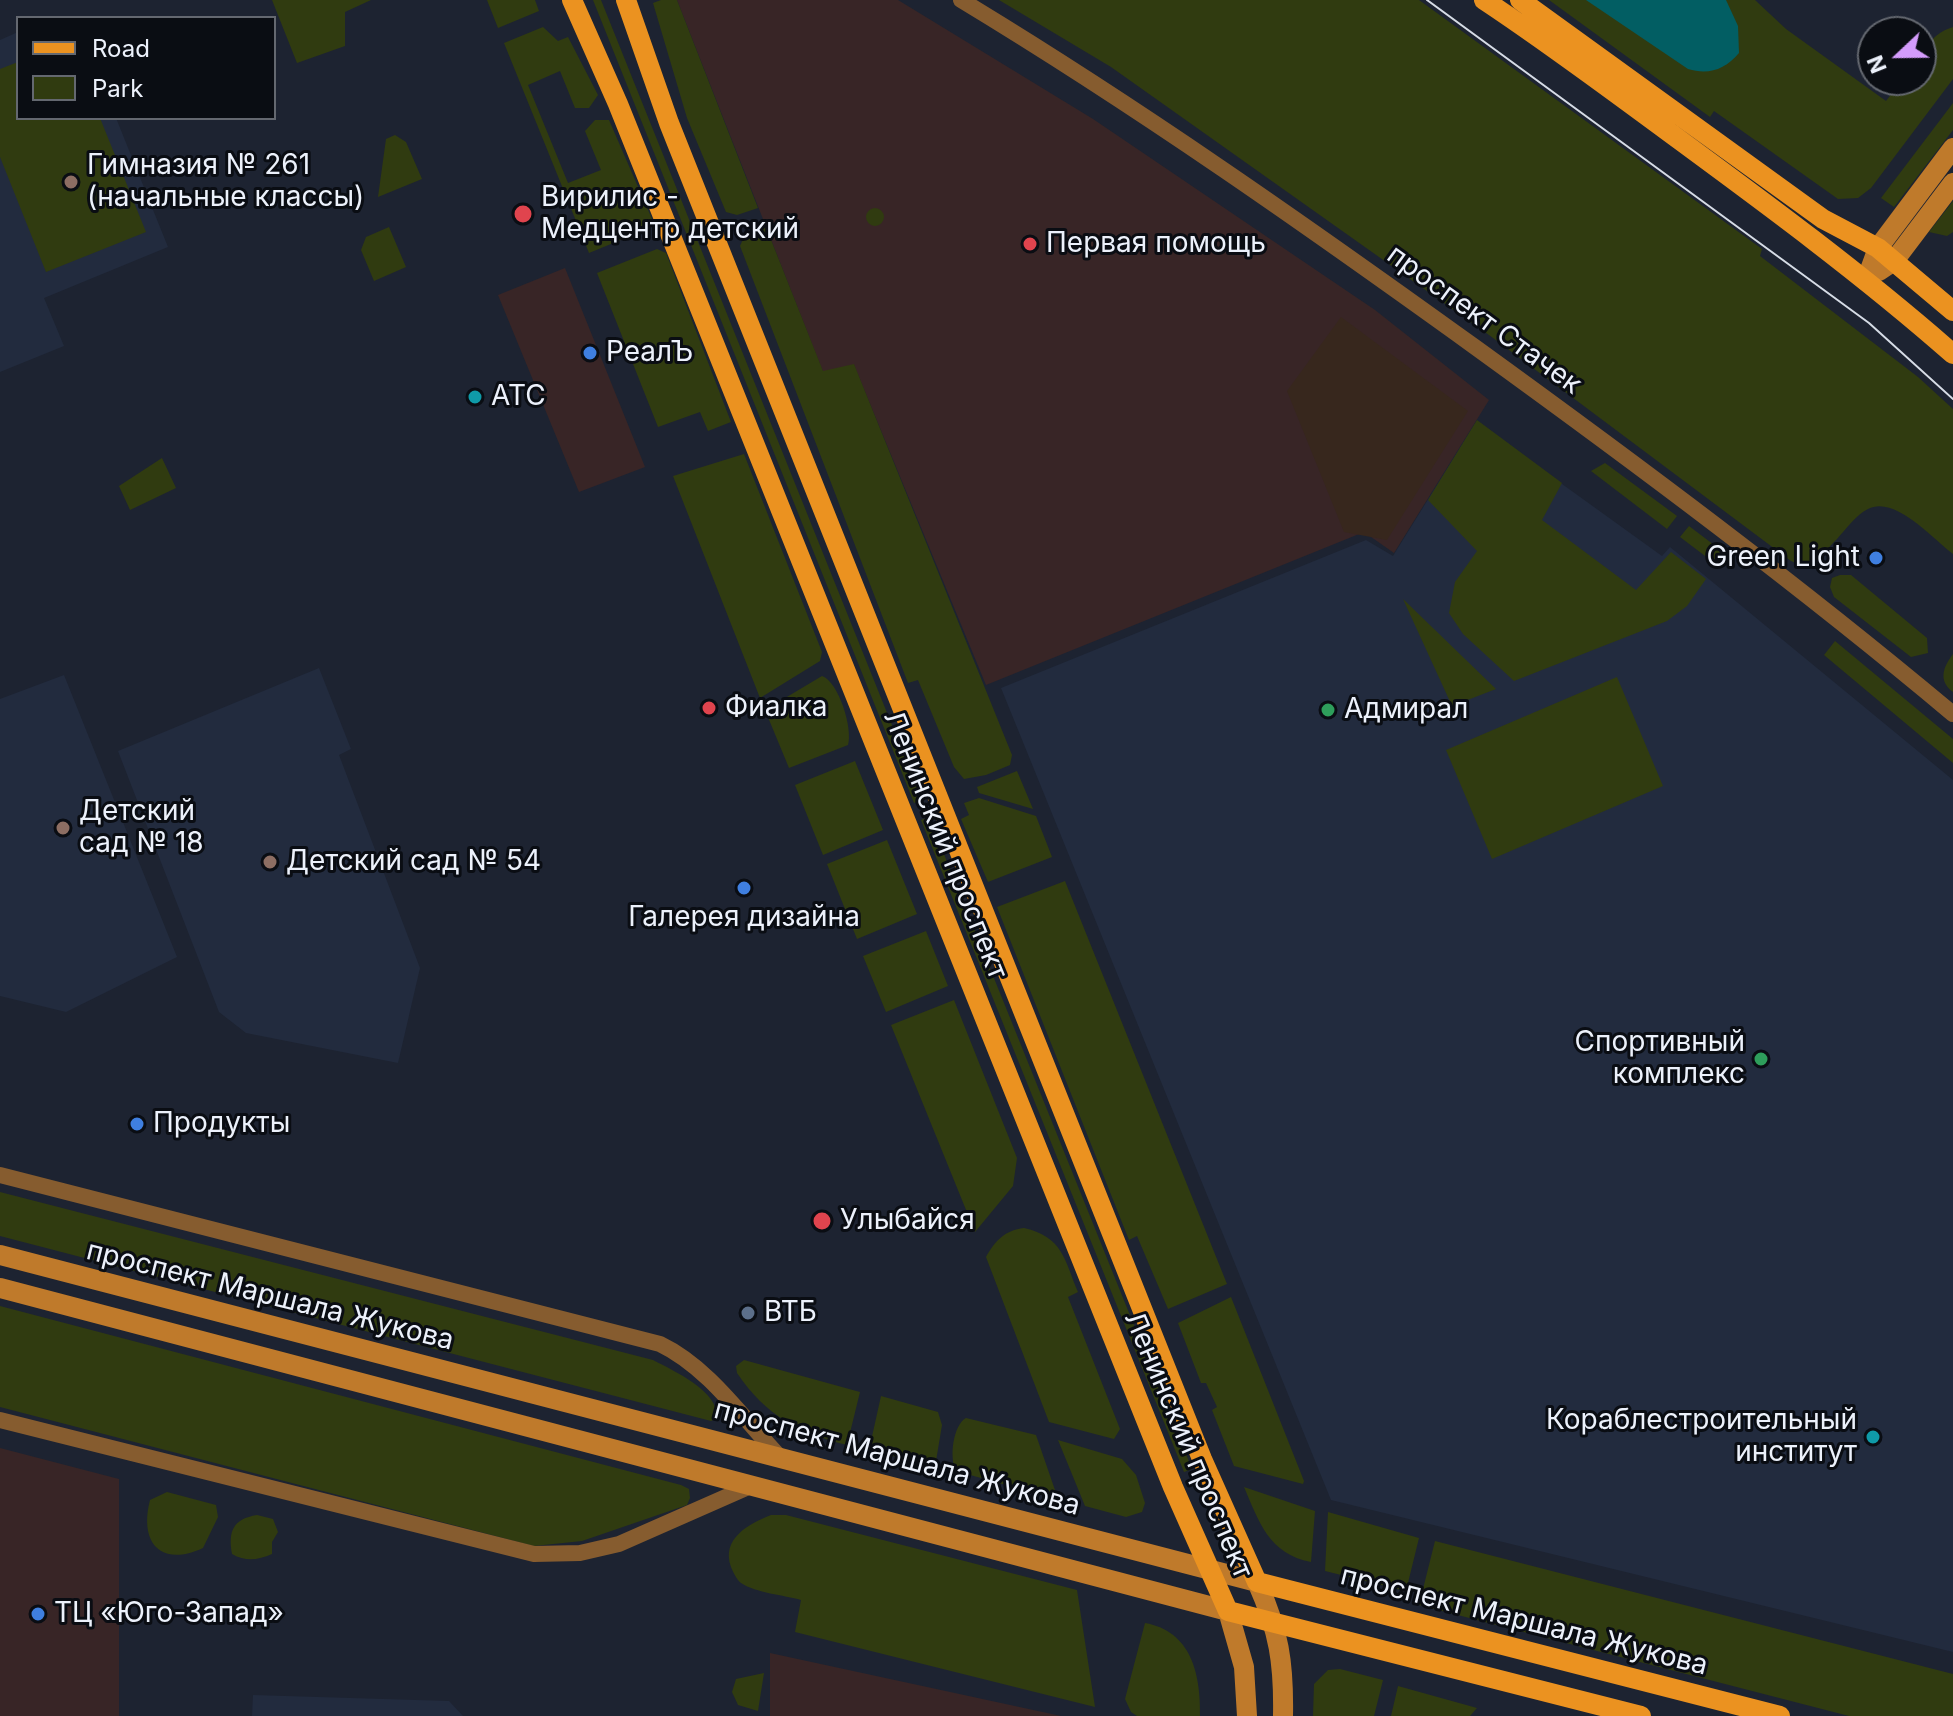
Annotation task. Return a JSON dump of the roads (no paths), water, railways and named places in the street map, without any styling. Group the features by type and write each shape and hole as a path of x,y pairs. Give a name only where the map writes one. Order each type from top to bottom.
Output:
{"main road":[{"name":"Ленинский проспект","path":"572,0 624,118 1208,1569 1228,1611 1244,1667 1247,1716"},
{"name":"Ленинский проспект","path":"626,0 669,123 1202,1459 1276,1624 1283,1660 1283,1716"},
{"path":"1484,0 1586,69 1866,281 1953,354"},
{"path":"1520,0 1823,219 1886,254 1953,311"},
{"path":"1866,281 1953,148"},
{"path":"1886,254 1953,183"},
{"name":"проспект Маршала Жукова","path":"0,1255 1780,1716"},
{"name":"проспект Маршала Жукова","path":"0,1288 1276,1624 1641,1716"}],"street":[{"name":"проспект Стачек","path":"961,0 1071,66 1443,324 1692,506 1953,714"},
{"path":"0,1175 660,1344 681,1354 698,1369 778,1455"},
{"path":"0,1420 534,1554 580,1553 619,1544 753,1485"}],"tram line":[{"path":"1427,0 1869,323 1953,399"}],"place":[{"name":"Гимназия № 261 (начальные классы)","path":"71,182"},
{"name":"Вирилис - Медцентр детский","path":"523,214"},
{"name":"Первая помощь","path":"1030,244"},
{"name":"РеалЪ","path":"590,353"},
{"name":"АТС","path":"475,397"},
{"name":"Green Light","path":"1876,558"},
{"name":"Фиалка","path":"709,708"},
{"name":"Адмирал","path":"1328,710"},
{"name":"Детский сад № 18","path":"63,828"},
{"name":"Детский сад № 54","path":"270,862"},
{"name":"Галерея дизайна","path":"744,888"},
{"name":"Спортивный комплекс","path":"1761,1059"},
{"name":"Продукты","path":"137,1124"},
{"name":"Улыбайся","path":"822,1221"},
{"name":"ВТБ","path":"748,1313"},
{"name":"Кораблестроительный институт","path":"1873,1437"},
{"name":"ТЦ «Юго-Запад»","path":"38,1614"}]}
